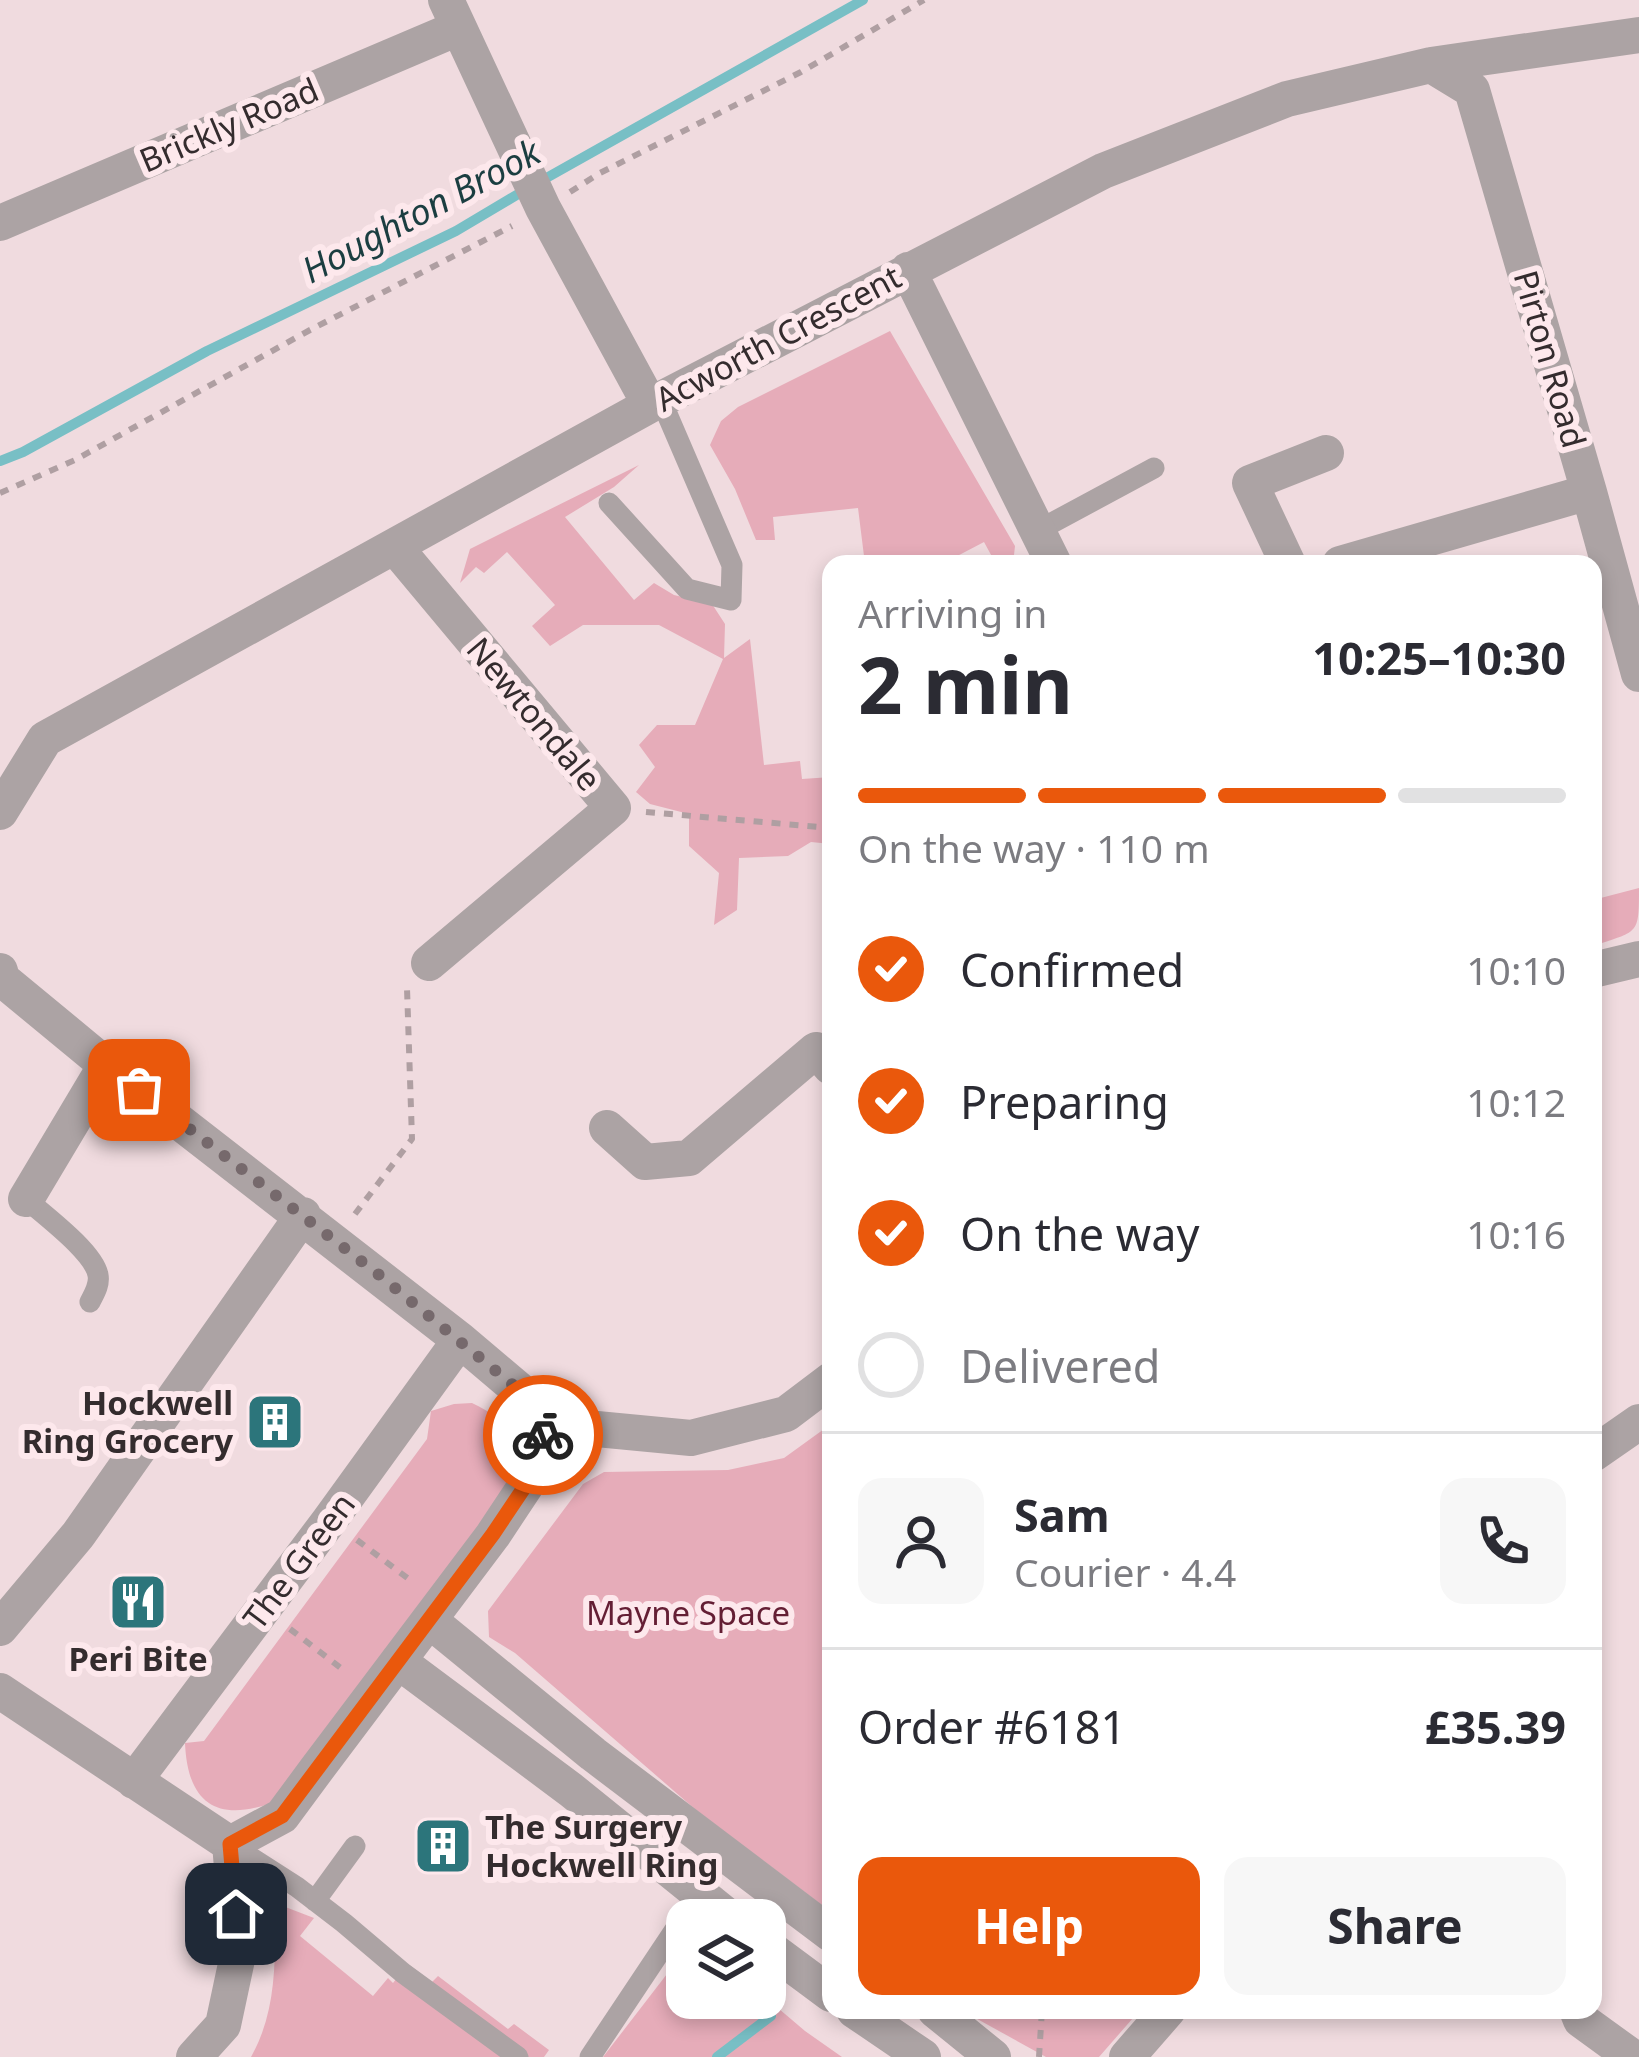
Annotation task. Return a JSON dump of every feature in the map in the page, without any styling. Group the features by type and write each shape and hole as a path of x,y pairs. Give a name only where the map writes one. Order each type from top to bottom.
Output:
{"street":[{"path":"452,14 541,204 656,403"},
{"name":"Brickly Road","path":"0,223 452,14"},
{"name":"Acworth Crescent","path":"0,812 45,739 656,403 1103,171 1287,99 1431,65 1639,35"},
{"name":"Pirton Road","path":"1431,65 1472,90 1639,674"},
{"path":"908,270 1045,548"},
{"path":"1284,555 1250,483 1326,453"},
{"path":"1371,555 1589,492"},
{"name":"Newtondale","path":"395,547 613,808 429,963"},
{"path":"1602,968 1639,958"},
{"path":"0,971 2,979 106,1065 335,1240 525,1395 543,1432 540,1464 493,1534 282,1816 230,1844"},
{"path":"607,1128 645,1162 689,1158 822,1055"},
{"path":"26,1198 106,1065"},
{"path":"0,1628 78,1535 303,1215"},
{"name":"The Green","path":"134,1780 460,1340"},
{"path":"543,1432 576,1426 691,1438 786,1414 822,1387"},
{"path":"1602,1448 1639,1422"},
{"path":"429,1620 593,1754 822,1927"},
{"path":"398,1661 571,1790 705,1899"},
{"path":"0,1691 230,1844"},
{"path":"194,2057 223,2025 238,1950 230,1844"},
{"path":"786,1961 822,1987"},
{"path":"867,2019 922,2057"},
{"path":"946,2019 993,2057"},
{"path":"1127,2057 1160,2019"},
{"path":"1581,2019 1635,2056"}],"lane":[{"path":"609,503 687,590 731,600 732,565 656,403"},
{"path":"1045,548 1154,468"},
{"path":"26,1198 89,1257 99,1273 90,1302"},
{"path":"230,1844 315,1901 518,2057"},
{"path":"315,1901 356,1846"},
{"path":"590,2057 698,1894"}],"path":[{"path":"0,493 75,460 541,204 801,72 923,0"},
{"path":"613,808 822,827"},
{"path":"335,1240 412,1138 407,986 429,963"},
{"path":"329,1521 417,1585"},
{"path":"266,1606 350,1676"},
{"path":"1040,2057 1042,2019"}],"green space":[{"path":"890,331 1015,546 1014,555 991,555 984,542 959,555 864,555 858,508 773,517 775,540 756,540 710,445 721,421 738,407"},
{"path":"639,465 614,487 565,517 634,600 654,583 674,595 712,604 725,624 724,658 750,639 764,765 800,761 802,779 822,778 822,843 811,842 788,856 739,858 737,910 714,925 719,873 689,846 689,814 650,804 636,792 655,767 639,745 657,725 695,725 723,659 659,625 583,625 550,646 532,626 555,605 507,552 484,573 476,567 460,583 470,549"},
{"path":"1639,888 1634,928 1602,943 1602,898"},
{"path":"472,1403 508,1431 517,1475 286,1797 246,1810 215,1806 194,1785 185,1743 204,1741 427,1439 431,1411"},
{"name":"Mayne Space","path":"822,1431 822,1905 696,1810 515,1653 489,1637 488,1611 583,1484 604,1472 728,1470 784,1458"},
{"path":"275,1903 314,1918 300,1936 373,1996 388,1978 393,1983 408,1964 432,1982 438,1976 508,2029 514,2024 549,2050 544,2057 251,2057 270,2001"},
{"path":"666,1975 666,2019 786,2019 786,2015 842,2057 603,2057"},
{"path":"977,2019 1132,2019 1099,2057 1046,2057"}],"waterway":[{"name":"Houghton Brook","path":"541,181 863,0"},
{"name":"Houghton Brook","path":"0,461 207,351 456,231 525,190"},
{"path":"717,2057 767,2019"}],"way so far":[{"path":"139,1090 378,1274 525,1395 543,1435"}],"place":[{"name":"Hockwell Ring Grocery","path":"275,1422"},
{"name":"Peri Bite","path":"138,1602"},
{"name":"The Surgery Hockwell Ring","path":"443,1846"}],"route":[{"path":"236,1914 230,1844 282,1816 493,1534 540,1464 543,1435"}]}
